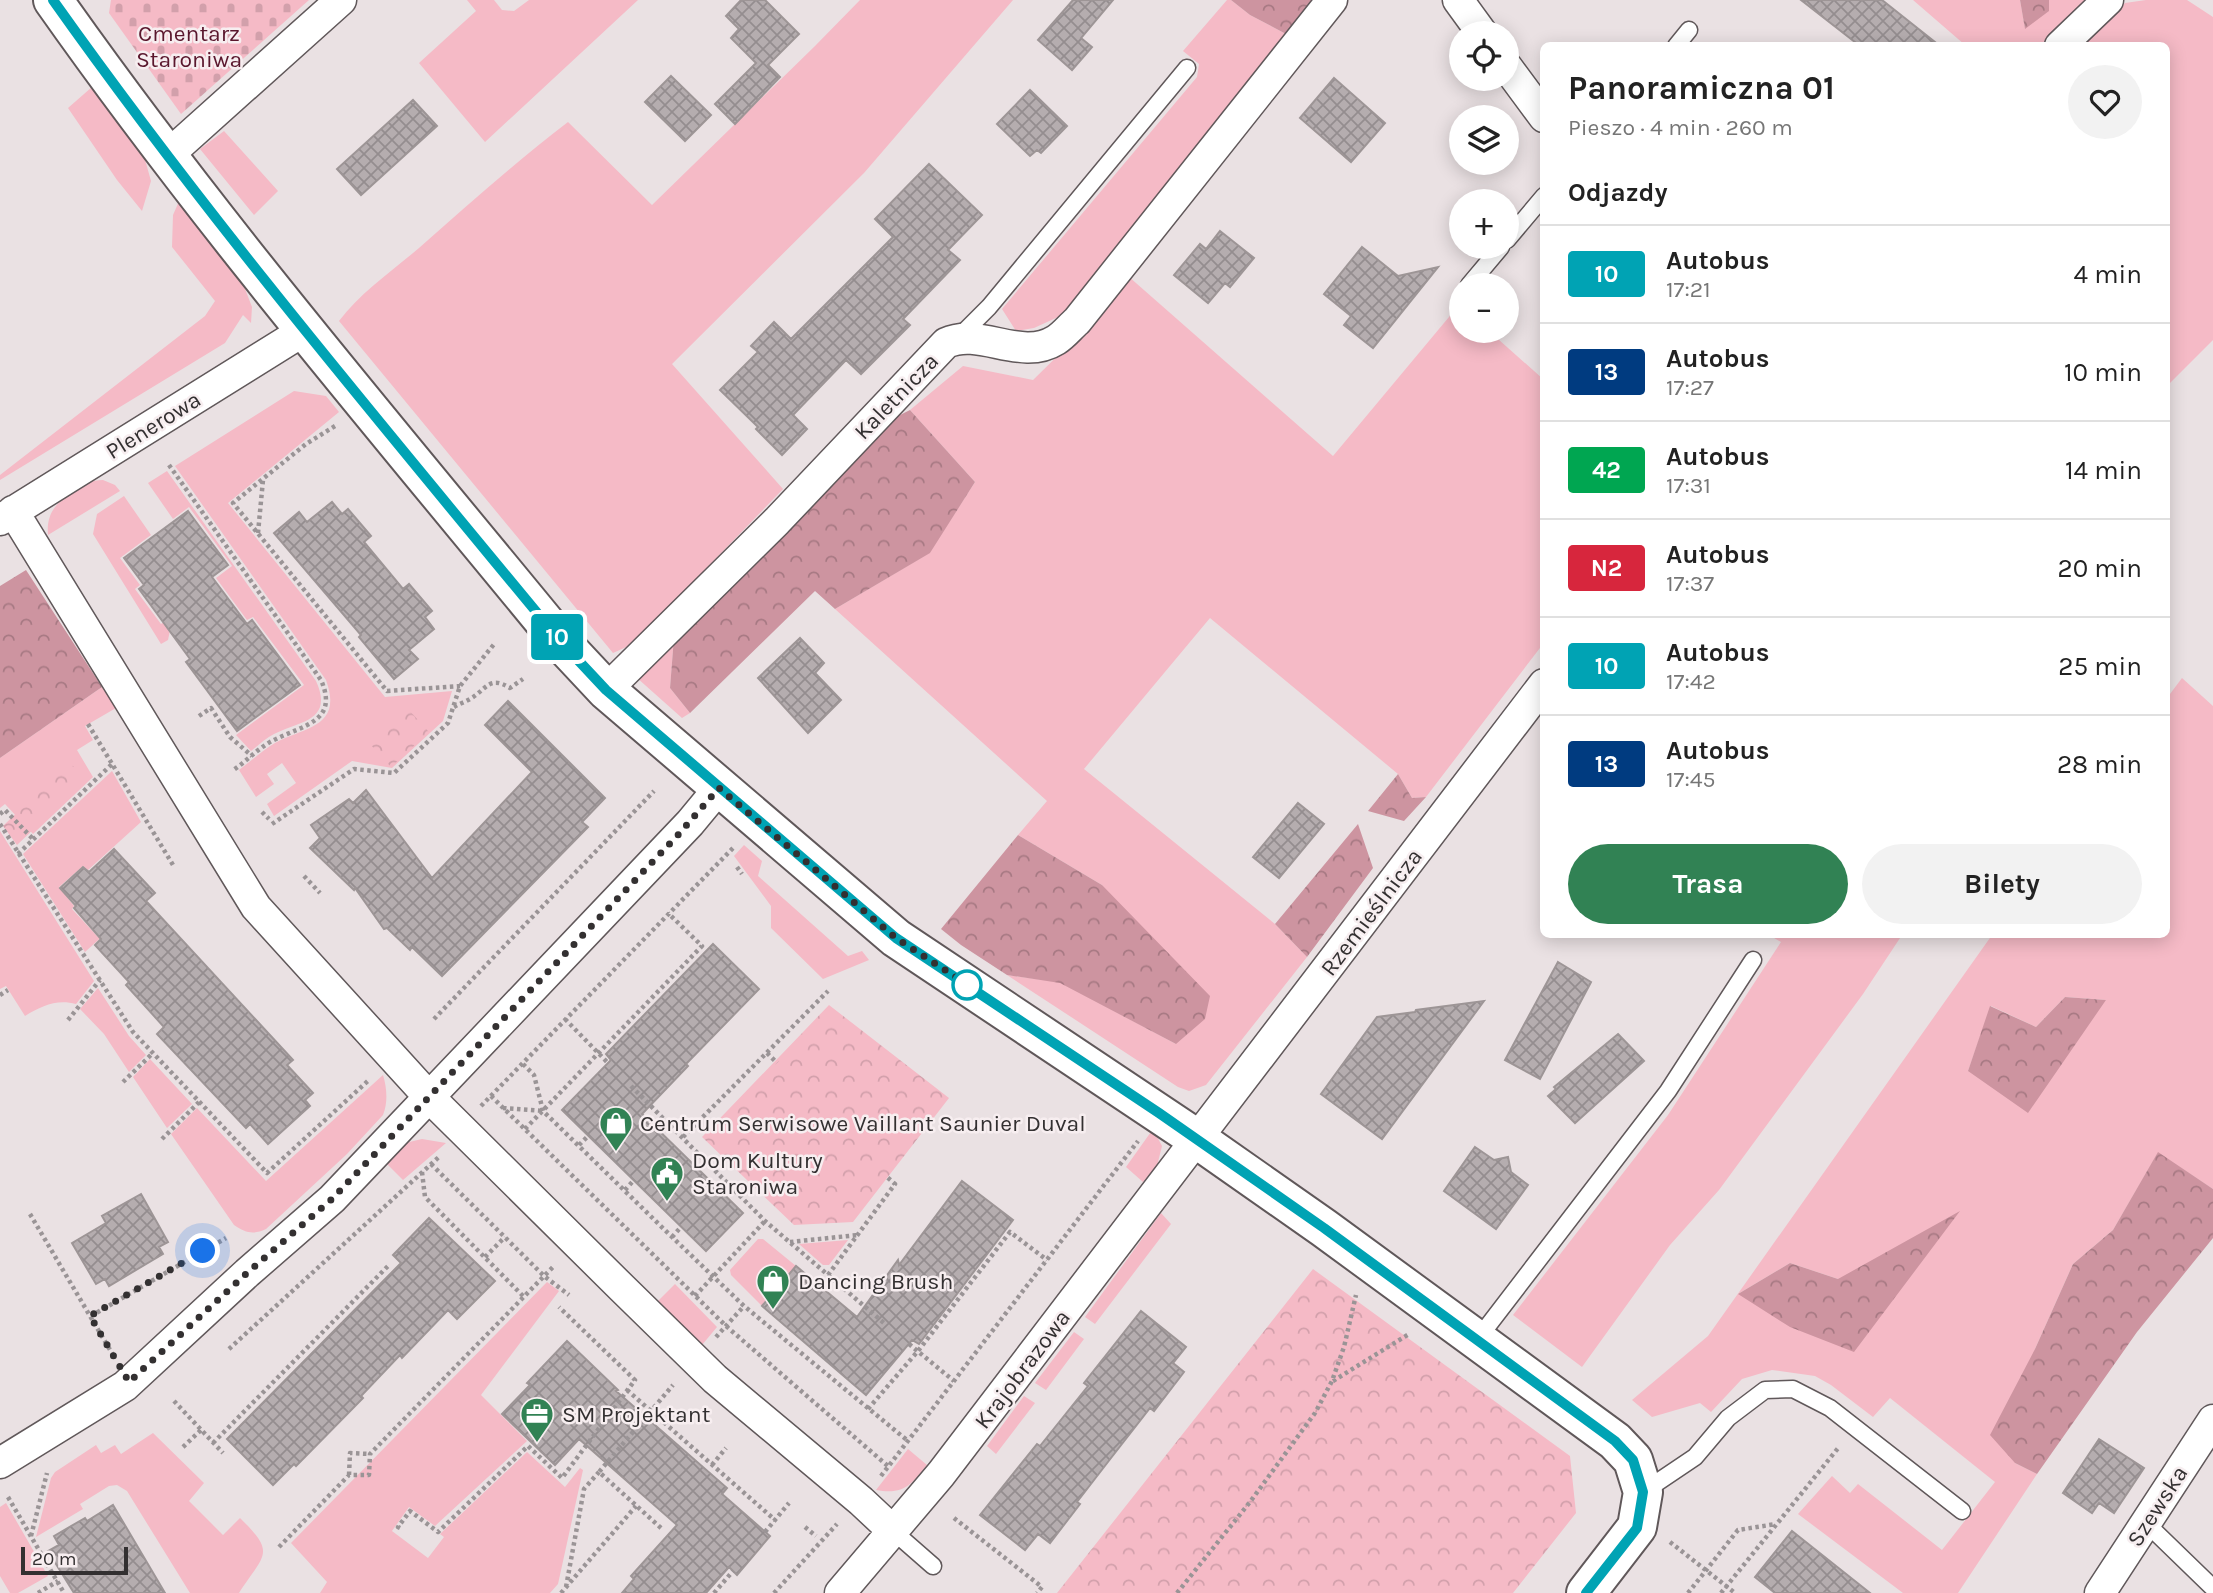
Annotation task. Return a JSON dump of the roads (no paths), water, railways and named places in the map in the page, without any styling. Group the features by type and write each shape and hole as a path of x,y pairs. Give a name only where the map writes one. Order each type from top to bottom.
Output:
{"street":[{"path":"53,0 167,156 305,330 562,643 606,690 896,938 1197,1139 1615,1441 1633,1460 1643,1492 1637,1528 1586,1593"},
{"path":"167,156 341,0"},
{"name":"Kaletnicza","path":"606,690 777,521 946,344 958,338 1023,348 1040,346 1056,340 1077,321 1332,0"},
{"path":"1458,0 1473,21"},
{"path":"2064,42 2108,0"},
{"path":"1519,83 1540,112"},
{"name":"Plenerowa","path":"7,515 305,330"},
{"path":"7,515 256,907 429,1097 695,1360 893,1531"},
{"name":"Rzemieślnicza","path":"1197,1139 1540,689"},
{"path":"0,1463 129,1382 332,1199 682,831 719,788"},
{"name":"Krajobrazowa","path":"840,1593 942,1474 1197,1139"},
{"name":"Szewska","path":"2100,1593 2213,1420"}],"lane":[{"path":"1679,42 1689,30"},
{"path":"958,338 989,307 1186,68"},
{"path":"1519,226 1540,201"},
{"path":"1479,273 1491,259"},
{"path":"1477,1340 1668,1091 1753,960"},
{"path":"1643,1492 1695,1457 1728,1418 1765,1390 1793,1389 1830,1408 1962,1511"},
{"path":"2146,1523 2213,1588"},
{"path":"893,1531 933,1566"}],"place":[{"name":"Centrum Serwisowe Vaillant Saunier Duval","path":"616,1153"},
{"name":"Dom Kultury Staroniwa","path":"667,1203"},
{"name":"Dancing Brush","path":"773,1311"},
{"name":"SM Projektant","path":"537,1444"}],"park label":[{"name":"Cmentarz Staroniwa","path":"189,46"}]}
